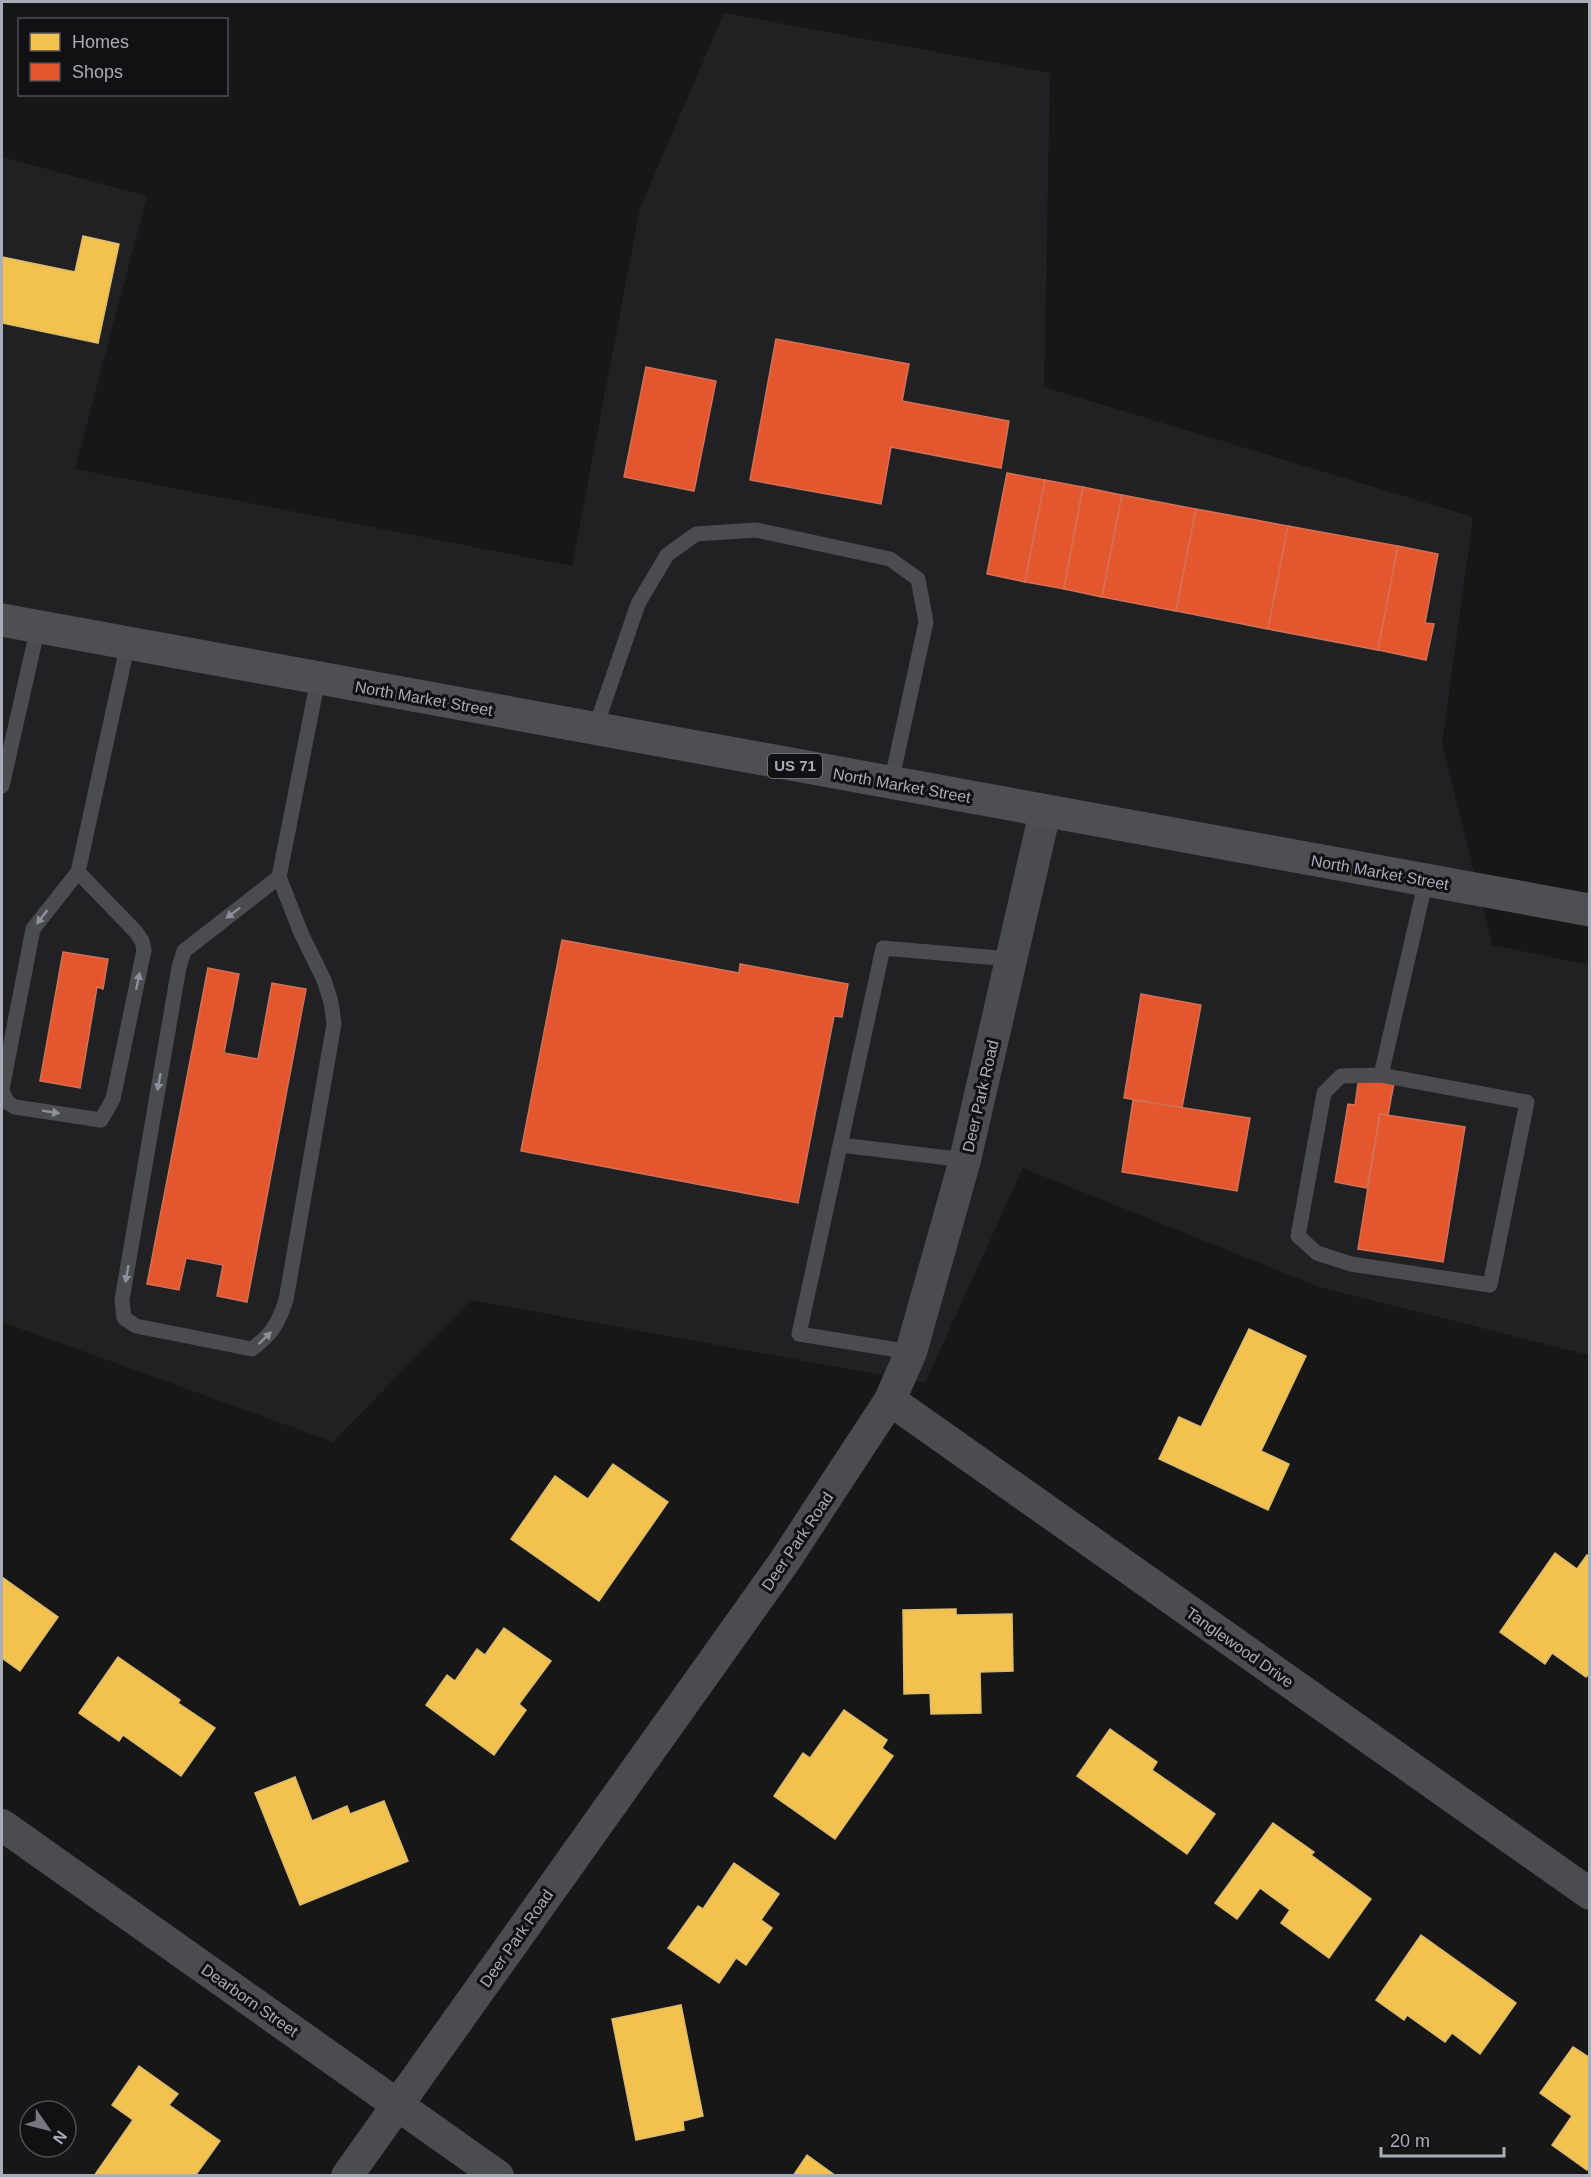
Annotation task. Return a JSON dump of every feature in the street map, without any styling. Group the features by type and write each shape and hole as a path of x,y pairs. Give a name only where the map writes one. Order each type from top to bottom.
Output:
{"main road":[{"name":"North Market Street","path":"2,620 1590,910"}],"street":[{"name":"Deer Park Road","path":"347,2175 784,1562 890,1400 911,1352 965,1160 1045,812"},
{"name":"Tanglewood Drive","path":"890,1400 1590,1894"},
{"name":"Dearborn Street","path":"2,1825 498,2175"}],"lane":[{"path":"595,729 638,604 667,555 696,534 756,530 890,559 918,579 926,622 891,783"},
{"path":"2,786 38,627"},
{"path":"78,872 136,932 142,941 144,950 113,1099 101,1120 15,1107 8,1103 2,1090 33,929 78,872 128,644"},
{"path":"279,877 184,951 179,968 122,1300 124,1318 136,1326 252,1349 267,1338 273,1330 279,1321 286,1300 334,1024 331,1002 324,980 301,933 279,877 318,678"},
{"path":"1381,1075 1426,880"},
{"path":"911,1352 799,1334 883,948 1010,958"},
{"path":"1381,1075 1527,1102 1490,1285 1351,1264 1317,1253 1298,1236 1324,1093 1341,1076 1381,1075"},
{"path":"841,1145 965,1160"}],"shaded area":[{"path":"724,13 1050,73 1044,387 1473,517 1442,744 1492,945 1589,965 1589,1355 1319,1287 1023,1168 925,1383 471,1300 333,1442 2,1322 2,157 147,196 75,469 572,566 640,208"}],"building: Homes":[{"path":"83,236 119,244 98,343 2,323 2,257 75,272"},
{"path":"1249,1329 1306,1356 1261,1451 1289,1464 1268,1510 1159,1459 1179,1417 1201,1427"},
{"path":"613,1464 668,1502 599,1601 511,1539 555,1476 588,1499"},
{"path":"1555,1553 1577,1569 1587,1555 1590,1556 1590,1673 1586,1677 1552,1653 1545,1664 1500,1632"},
{"path":"2,1577 58,1617 20,1671 2,1658"},
{"path":"956,1609 956,1615 1012,1614 1013,1671 980,1672 981,1713 931,1714 930,1693 904,1694 903,1610"},
{"path":"504,1628 551,1661 519,1704 526,1710 494,1755 426,1705 447,1675 455,1681 477,1649 485,1655"},
{"path":"118,1657 180,1700 178,1703 215,1728 181,1776 123,1735 119,1741 79,1713"},
{"path":"844,1710 887,1740 882,1748 893,1756 835,1839 774,1796 803,1753 810,1758"},
{"path":"1110,1729 1157,1762 1152,1770 1215,1814 1187,1854 1077,1776"},
{"path":"295,1777 312,1821 347,1806 350,1814 384,1801 408,1861 300,1905 255,1793"},
{"path":"1273,1823 1314,1852 1311,1855 1371,1899 1329,1958 1281,1923 1290,1910 1260,1888 1237,1919 1215,1903"},
{"path":"734,1863 779,1894 761,1920 772,1928 746,1965 736,1958 719,1983 668,1948 698,1906 703,1909"},
{"path":"1421,1935 1516,2003 1480,2054 1452,2033 1445,2042 1407,2015 1404,2020 1376,2000"},
{"path":"681,2005 703,2116 683,2121 684,2130 636,2140 612,2019"},
{"path":"1573,2047 1590,2058 1590,2167 1587,2170 1552,2145 1572,2116 1540,2093"},
{"path":"139,2066 178,2094 169,2105 220,2141 195,2176 94,2176 133,2120 112,2105"},
{"path":"807,2155 836,2176 793,2176"}],"building: Shops":[{"path":"776,339 909,364 902,401 1009,421 1001,468 891,447 881,504 750,480"},
{"path":"646,367 716,381 694,491 624,477"},
{"path":"1007,473 1045,480 1025,582 987,574"},
{"path":"1045,480 1083,487 1064,589 1025,582"},
{"path":"1083,487 1122,495 1102,597 1064,589"},
{"path":"1122,495 1196,509 1176,611 1102,597"},
{"path":"1196,509 1288,526 1268,629 1176,611"},
{"path":"1288,526 1398,546 1378,650 1268,629"},
{"path":"1398,546 1438,554 1425,623 1434,624 1426,660 1378,650"},
{"path":"562,940 739,973 740,964 848,984 842,1017 834,1016 798,1203 521,1151"},
{"path":"63,952 108,959 103,989 97,987 80,1088 40,1081"},
{"path":"208,968 239,974 224,1053 258,1059 272,983 306,989 247,1302 217,1296 223,1265 186,1258 179,1290 147,1284"},
{"path":"1141,994 1201,1005 1182,1108 1124,1098"},
{"path":"1359,1077 1394,1083 1388,1115 1380,1114 1367,1188 1335,1182 1348,1104 1355,1105"},
{"path":"1133,1100 1250,1118 1237,1191 1122,1172"},
{"path":"1380,1114 1465,1127 1443,1262 1358,1249"}]}
